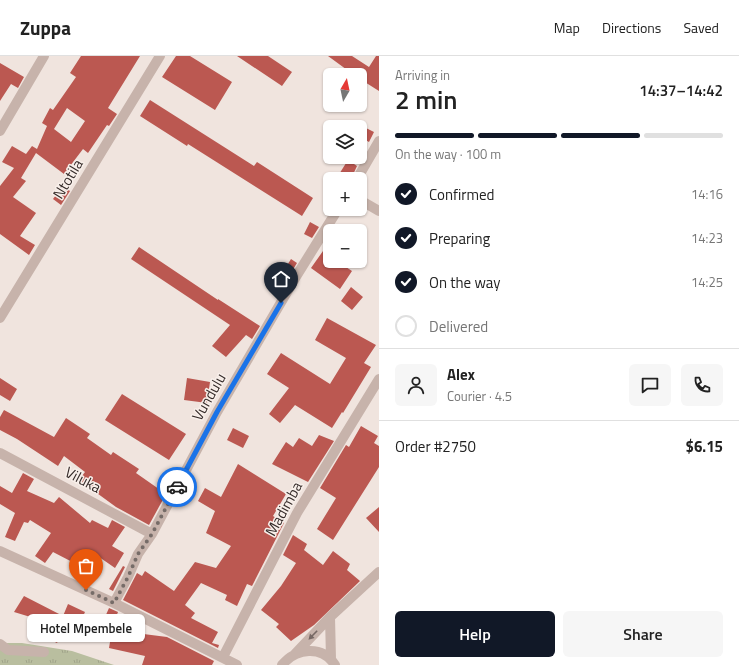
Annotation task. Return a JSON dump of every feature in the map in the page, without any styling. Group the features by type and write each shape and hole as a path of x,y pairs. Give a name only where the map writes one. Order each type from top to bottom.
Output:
{"street":[{"path":"0,131 44,56"},
{"name":"Ntotila","path":"0,318 160,56"},
{"path":"361,172 379,141"},
{"path":"367,204 379,211"},
{"name":"Vundulu","path":"114,603 138,554 152,534 217,412 297,275 334,216"},
{"name":"Madimba","path":"223,657 297,513 379,379"},
{"name":"Viluka","path":"0,453 152,534"},
{"path":"0,551 114,603 237,665"},
{"path":"282,665 295,654 330,617 379,572"},
{"path":"330,617 333,662"},
{"path":"0,644 8,650 44,652"},
{"path":"295,654 307,650 320,652 333,662"}],"green space":[{"path":"0,643 22,643 72,651 114,665 0,665"}],"building":[{"path":"81,56 140,56 108,108 117,114 109,126 107,125 88,153 83,149 64,174 36,153 21,178 26,181 13,197 36,213 20,236 35,245 29,255 0,234 0,186 14,168 2,162 12,146 26,154 32,146 37,149 47,126 42,123 50,108 53,110 76,77 70,73","holes":["67,108 85,121 71,142 54,129"]},
{"path":"176,56 190,56 232,82 215,110 162,77"},
{"path":"237,56 268,56 292,72 282,86"},
{"path":"328,56 352,56 369,67 376,56 379,56 379,91 367,83 367,68 344,68"},
{"path":"0,63 24,77 18,88 11,84 0,101"},
{"path":"150,100 254,166 257,162 313,198 302,216 188,144 187,146 140,116"},
{"path":"367,128 374,132 369,142 367,141"},
{"path":"345,164 354,164 357,166 354,172 340,172"},
{"path":"63,186 70,191 61,205 53,199"},
{"path":"310,222 319,227 312,238 304,234"},
{"path":"139,247 260,326 252,339 246,335 226,357 212,346 230,325 131,259"},
{"path":"323,251 323,268 348,268 352,271 340,289 311,268"},
{"path":"291,259 297,263 279,292 273,288"},
{"path":"351,287 363,297 352,310 341,301"},
{"path":"327,318 376,345 364,363 371,367 332,428 295,405 280,423 269,414 289,388 267,374 281,353 330,384 346,358 315,340"},
{"path":"0,378 17,389 10,401 0,395"},
{"path":"187,378 210,382 207,403 184,400"},
{"path":"122,394 186,434 169,460 105,420"},
{"path":"4,410 54,437 66,418 90,434 87,438 111,455 113,452 139,469 136,473 166,494 149,525 116,507 79,480 85,472 64,456 58,466 17,439 0,430 0,417"},
{"path":"361,426 378,436 374,443 379,446 379,467 333,540 317,529 336,498 320,488 346,445 349,447"},
{"path":"233,428 249,436 243,448 227,440"},
{"path":"319,435 334,441 308,482 272,464 286,442 293,447 299,438 312,446"},
{"path":"238,464 286,494 273,516 284,523 252,586 247,584 237,606 225,600 227,595 201,583 185,605 195,613 191,618 218,632 212,643 219,645 218,648 123,600 137,573 142,576 145,571 174,591 195,562 216,568 231,546 206,533 215,511 198,501 205,488 221,497"},
{"path":"23,473 34,479 27,491 54,503 59,497 90,523 92,520 108,528 112,520 125,527 112,546 124,553 115,568 89,550 80,566 53,552 45,563 35,556 51,533 30,520 28,523 24,522 15,541 5,537 15,513 0,504 0,486 12,493"},
{"path":"379,507 379,532 366,518"},
{"path":"293,535 307,544 304,550 323,565 333,551 350,564 347,570 360,581 314,625 291,641 276,627 279,624 261,610 281,586 296,563 283,555"},
{"path":"123,566 125,567 113,591 109,589"},
{"path":"24,596 63,616 68,604 85,612 79,625 69,620 57,643 40,635 47,622 14,612"},
{"path":"109,608 118,612 111,630 101,626"},
{"path":"112,630 167,637 214,661 212,665 142,665 145,656 109,648"}],"way so far":[{"path":"86,590 114,603 138,554 152,534 177,487"}],"place":[{"name":"Hotel Mpembele","path":"86,590"}],"route":[{"path":"177,487 217,412 281,303"}]}
